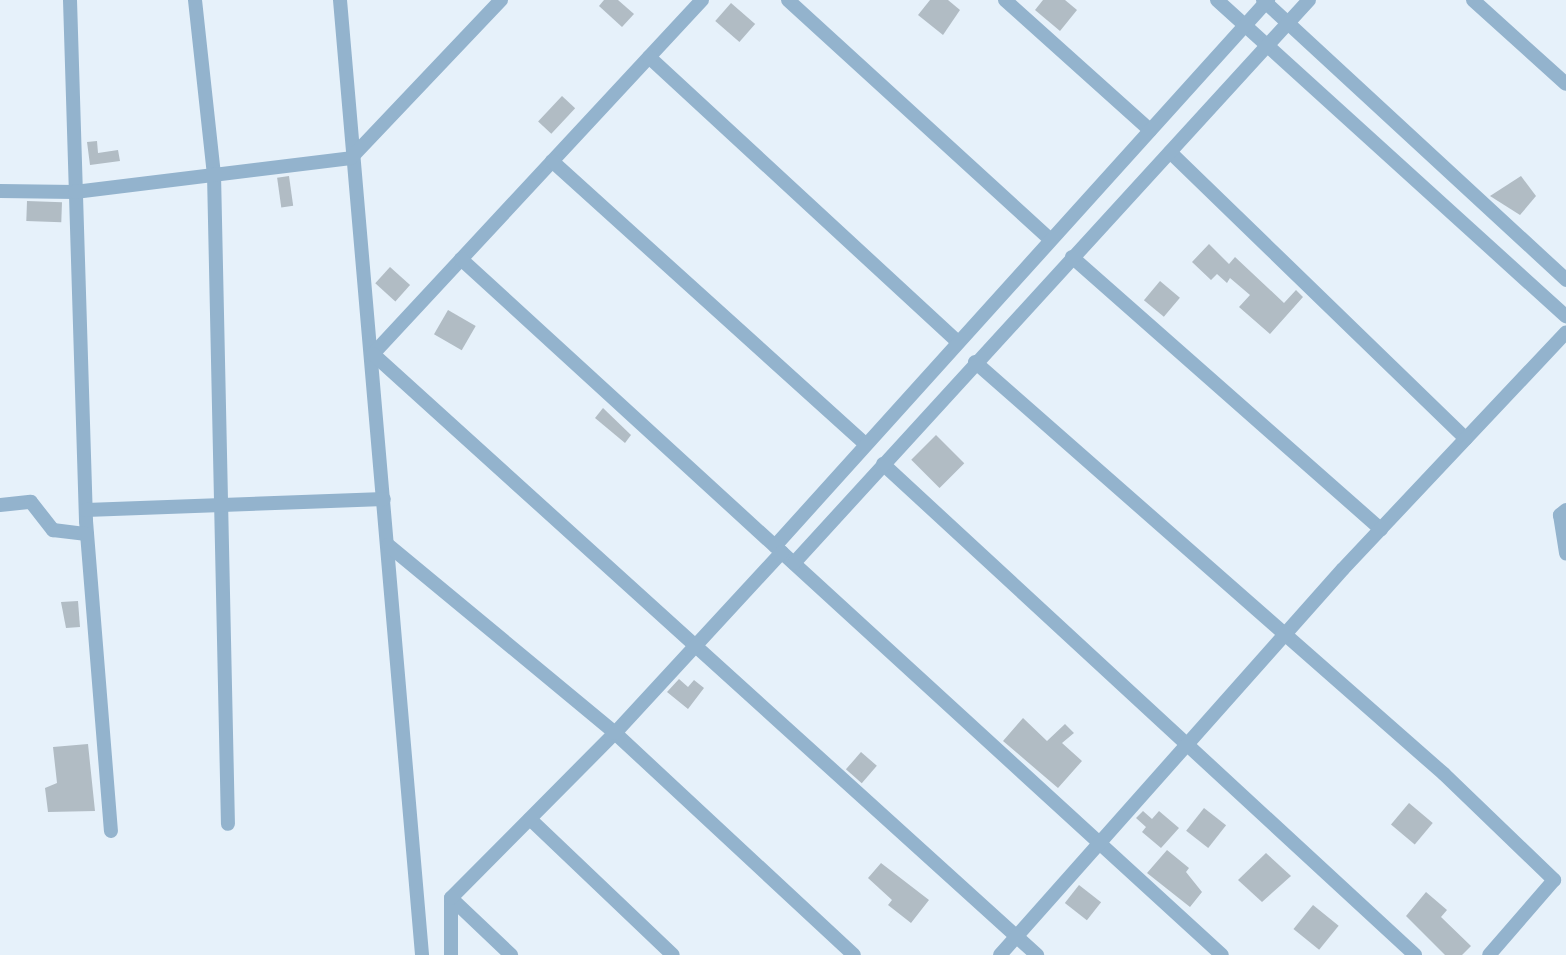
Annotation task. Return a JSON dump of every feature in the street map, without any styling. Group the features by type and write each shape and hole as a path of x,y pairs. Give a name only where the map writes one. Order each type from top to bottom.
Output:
{"street":[{"path":"70,0 87,534 111,831"},
{"path":"195,0 214,174 228,824"},
{"path":"354,0 341,6 351,158 373,354 422,955"},
{"path":"0,191 75,192 351,158 501,0"},
{"path":"373,354 702,0"},
{"path":"788,0 1050,239"},
{"path":"1005,0 1150,130"},
{"path":"1217,0 1566,316"},
{"path":"794,563 1309,0"},
{"path":"1473,0 1566,84"},
{"path":"451,955 451,898 615,733 778,549 865,444 1266,1 1566,280"},
{"path":"649,57 957,341"},
{"path":"1170,152 1466,439"},
{"path":"552,161 865,444"},
{"path":"1072,257 1381,529"},
{"path":"461,259 1222,955"},
{"path":"1000,955 1381,529 1566,332"},
{"path":"373,354 1037,955"},
{"path":"975,362 1285,635 1554,880 1489,955"},
{"path":"883,464 1191,743 1415,955"},
{"path":"86,510 384,499"},
{"path":"0,505 31,502 53,530 87,534"},
{"path":"1566,510 1560,515 1566,554"},
{"path":"388,545 615,733 854,955"},
{"path":"530,819 673,955"},
{"path":"451,898 511,955"}],"building":[{"path":"604,0 618,0 634,14 622,27 599,6"},
{"path":"930,0 948,0 960,10 943,35 918,15"},
{"path":"1043,0 1065,0 1077,10 1060,31 1035,10"},
{"path":"731,3 755,24 739,42 715,21"},
{"path":"562,96 575,108 551,134 538,122"},
{"path":"97,141 98,153 118,150 120,161 90,165 87,142"},
{"path":"289,176 293,206 281,207 277,178"},
{"path":"1521,176 1536,196 1520,215 1490,196"},
{"path":"27,201 62,202 61,222 26,221"},
{"path":"1209,244 1229,264 1235,257 1284,303 1296,290 1303,297 1270,334 1239,307 1250,295 1230,278 1227,283 1217,274 1211,280 1192,262"},
{"path":"390,267 410,285 395,301 375,283"},
{"path":"1160,281 1180,298 1164,317 1144,300"},
{"path":"448,310 476,326 462,350 434,334"},
{"path":"603,408 631,435 625,443 595,418"},
{"path":"936,435 964,463 940,488 911,460"},
{"path":"78,601 80,627 66,628 61,602"},
{"path":"679,679 688,687 694,680 704,688 688,709 667,692"},
{"path":"1023,718 1047,741 1065,724 1074,733 1062,743 1082,761 1058,788 1003,741"},
{"path":"88,744 95,811 48,812 45,788 57,783 53,747"},
{"path":"861,752 877,766 862,783 846,769"},
{"path":"1409,803 1433,823 1415,844 1391,824"},
{"path":"1204,808 1226,825 1208,848 1186,831"},
{"path":"1143,811 1152,819 1159,811 1179,828 1161,848 1142,832 1146,827 1136,818"},
{"path":"1167,850 1189,868 1186,872 1202,892 1190,907 1147,873"},
{"path":"1266,853 1291,876 1262,902 1238,880"},
{"path":"881,863 929,900 911,923 888,905 892,900 868,878"},
{"path":"1079,885 1101,902 1087,920 1065,903"},
{"path":"1426,892 1447,910 1441,917 1471,946 1462,955 1445,955 1406,916"},
{"path":"1313,905 1339,926 1319,950 1293,929"}]}
